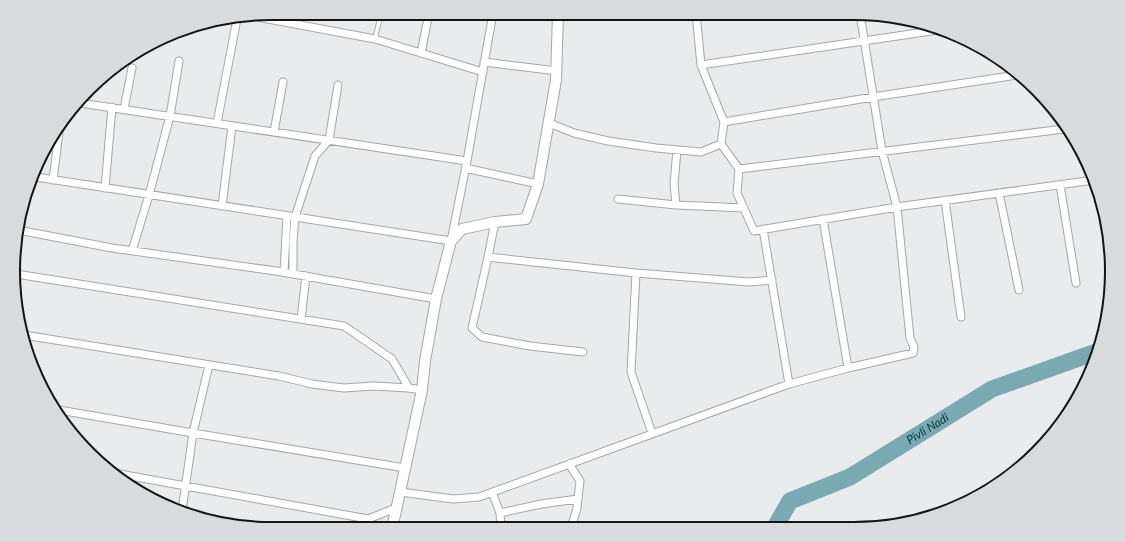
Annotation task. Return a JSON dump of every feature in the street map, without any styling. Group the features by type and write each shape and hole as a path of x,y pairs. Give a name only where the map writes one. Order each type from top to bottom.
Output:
{"street":[{"path":"273,20 375,39 482,72"},
{"path":"421,53 428,20"},
{"path":"393,522 422,390 436,299 451,241 492,20"},
{"path":"451,241 462,229 495,222 526,219 538,184 556,80 558,20"},
{"path":"697,20 701,65 724,122 721,144 739,169 738,193 754,231 897,207 1088,181"},
{"path":"400,492 453,499 479,497 789,384 848,368 913,353 914,347 910,338 897,207 882,151 861,20"},
{"path":"217,124 236,22"},
{"path":"701,65 864,40 919,29"},
{"path":"132,250 149,195 170,116 179,61"},
{"path":"484,62 557,71"},
{"path":"124,109 132,68"},
{"path":"724,122 1012,76"},
{"path":"274,132 283,82"},
{"path":"293,274 295,217 315,156 329,140 338,86"},
{"path":"85,103 112,108 329,140 466,165 538,184"},
{"path":"105,188 112,108"},
{"path":"549,123 574,133 608,141 656,148 701,152 721,144"},
{"path":"222,206 232,126"},
{"path":"739,169 1062,130"},
{"path":"53,180 58,138"},
{"path":"676,205 674,184 677,150"},
{"path":"38,177 451,241"},
{"path":"1060,185 1076,283"},
{"path":"999,193 1019,290"},
{"path":"618,199 676,205 744,208"},
{"path":"945,200 961,316"},
{"path":"284,272 288,216"},
{"path":"823,219 848,368"},
{"path":"495,222 472,328 482,337 530,346 583,352"},
{"path":"763,229 789,384"},
{"path":"23,231 132,250 284,272 436,299"},
{"path":"488,257 636,273 749,282 772,280"},
{"path":"636,273 631,372 652,433"},
{"path":"20,275 344,326 392,360 409,388"},
{"path":"301,319 306,276"},
{"path":"29,336 279,376 312,384 344,388 374,386 422,390"},
{"path":"183,506 192,433 209,365"},
{"path":"62,411 405,468"},
{"path":"569,464 580,481 577,508 573,522"},
{"path":"125,475 368,519 396,508"},
{"path":"492,492 500,513 501,522"},
{"path":"500,513 541,504 578,499"}],"lane":[{"path":"375,39 379,20"}],"waterway":[{"name":"Pivli Nadi","path":"778,522 790,501 850,477 992,389 1091,354"}]}
